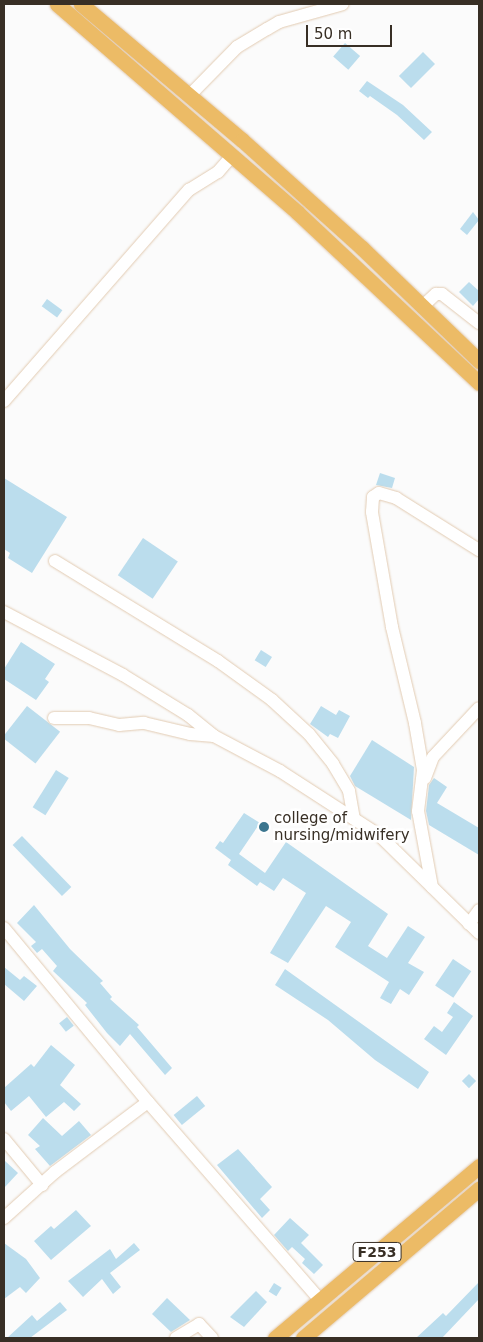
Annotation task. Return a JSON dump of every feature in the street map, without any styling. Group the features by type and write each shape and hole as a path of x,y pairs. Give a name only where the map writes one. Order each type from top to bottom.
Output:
{"main road":[{"path":"57,4 384,291 479,383"},
{"path":"81,4 355,242 479,361"},
{"name":"F253","path":"275,1338 479,1166"},
{"name":"F253","path":"303,1338 479,1189"}],"street":[{"path":"189,96 210,72 252,38 279,22 343,4"},
{"path":"4,401 189,190 218,172 232,156"},
{"path":"423,306 436,294 442,294 479,323"},
{"path":"432,889 418,811 423,770 415,723 392,628 372,512 373,497 379,493 396,498 479,550"},
{"path":"55,561 218,661 272,700 309,734 333,764 349,791 354,819"},
{"path":"4,612 123,675 188,715 214,736 280,771 354,819 399,852 432,889 479,934"},
{"path":"421,790 433,757 479,708"},
{"path":"54,718 89,718 119,725 144,723 214,736"},
{"path":"468,924 479,910"},
{"path":"4,928 148,1102 321,1301"},
{"path":"4,1218 42,1185 148,1102"},
{"path":"4,1138 42,1185"},
{"path":"176,1338 200,1324 212,1338"}],"building":[{"path":"345,43 360,56 348,70 333,57"},
{"path":"423,52 435,64 411,88 399,76"},
{"path":"367,81 403,105 432,132 424,140 397,115 370,96 368,98 359,91"},
{"path":"473,212 479,220 467,235 460,229"},
{"path":"469,282 479,291 479,299 473,306 459,292"},
{"path":"47,299 62,310 57,317 42,306"},
{"path":"380,473 395,478 392,488 376,485"},
{"path":"4,478 67,517 32,573 8,558 10,553 4,549"},
{"path":"143,538 178,561 153,599 118,575"},
{"path":"21,642 55,664 45,679 49,682 36,700 4,679 4,669"},
{"path":"261,650 272,657 266,667 255,660"},
{"path":"27,706 60,732 35,763 4,739 4,735"},
{"path":"321,706 336,715 339,710 350,716 338,738 330,734 328,737 310,724"},
{"path":"372,740 414,767 411,820 355,786 350,776"},
{"path":"56,770 69,778 45,815 33,807"},
{"path":"434,778 447,787 437,803 479,828 479,855 429,825 426,811 429,785"},
{"path":"244,813 260,823 239,854 265,873 286,842 388,914 368,946 387,958 408,926 425,937 408,963 424,972 409,995 400,989 391,1004 380,998 389,982 335,947 351,922 326,906 288,963 270,953 306,893 283,878 274,891 260,882 257,886 228,865 231,860 215,848 220,841 223,843"},
{"path":"22,836 71,887 62,896 13,845"},
{"path":"34,905 70,949 103,981 100,983 112,997 110,999 139,1025 137,1027 172,1068 165,1075 130,1034 120,1046 85,1005 87,1003 53,971 57,966 42,949 37,953 31,946 36,942 17,923"},
{"path":"453,959 471,971 453,998 435,986"},
{"path":"4,967 20,980 24,976 37,986 24,1001 4,984"},
{"path":"285,969 429,1072 418,1089 375,1060 328,1020 275,985"},
{"path":"454,1002 473,1016 446,1055 424,1039 434,1026 442,1032 453,1017 447,1013"},
{"path":"67,1017 74,1026 66,1032 59,1023"},
{"path":"51,1045 75,1065 60,1085 81,1104 74,1111 64,1102 46,1117 29,1096 11,1111 4,1102 4,1088 31,1064 34,1067"},
{"path":"469,1074 476,1081 469,1088 462,1081"},
{"path":"197,1096 205,1106 182,1125 174,1115"},
{"path":"43,1118 62,1136 79,1121 91,1135 50,1166 35,1149 40,1146 28,1135"},
{"path":"238,1149 272,1187 260,1199 270,1210 262,1218 217,1165"},
{"path":"4,1160 18,1173 4,1188"},
{"path":"76,1210 91,1226 51,1260 34,1241 51,1226 54,1229"},
{"path":"290,1218 309,1235 301,1243 323,1265 314,1274 302,1263 305,1259 292,1247 288,1251 274,1235"},
{"path":"4,1243 26,1259 40,1278 26,1293 20,1287 4,1299"},
{"path":"134,1243 140,1250 110,1273 121,1287 113,1294 102,1279 83,1297 68,1281 110,1249 116,1259"},
{"path":"479,1282 479,1299 442,1338 416,1338 443,1313 446,1316"},
{"path":"274,1283 282,1288 276,1296 269,1291"},
{"path":"256,1291 267,1302 244,1327 230,1317"},
{"path":"167,1298 190,1320 171,1332 152,1314"},
{"path":"60,1302 67,1310 30,1338 7,1338 32,1315 37,1321"}],"place":[{"name":"college of nursing/midwifery","path":"264,827"}]}
